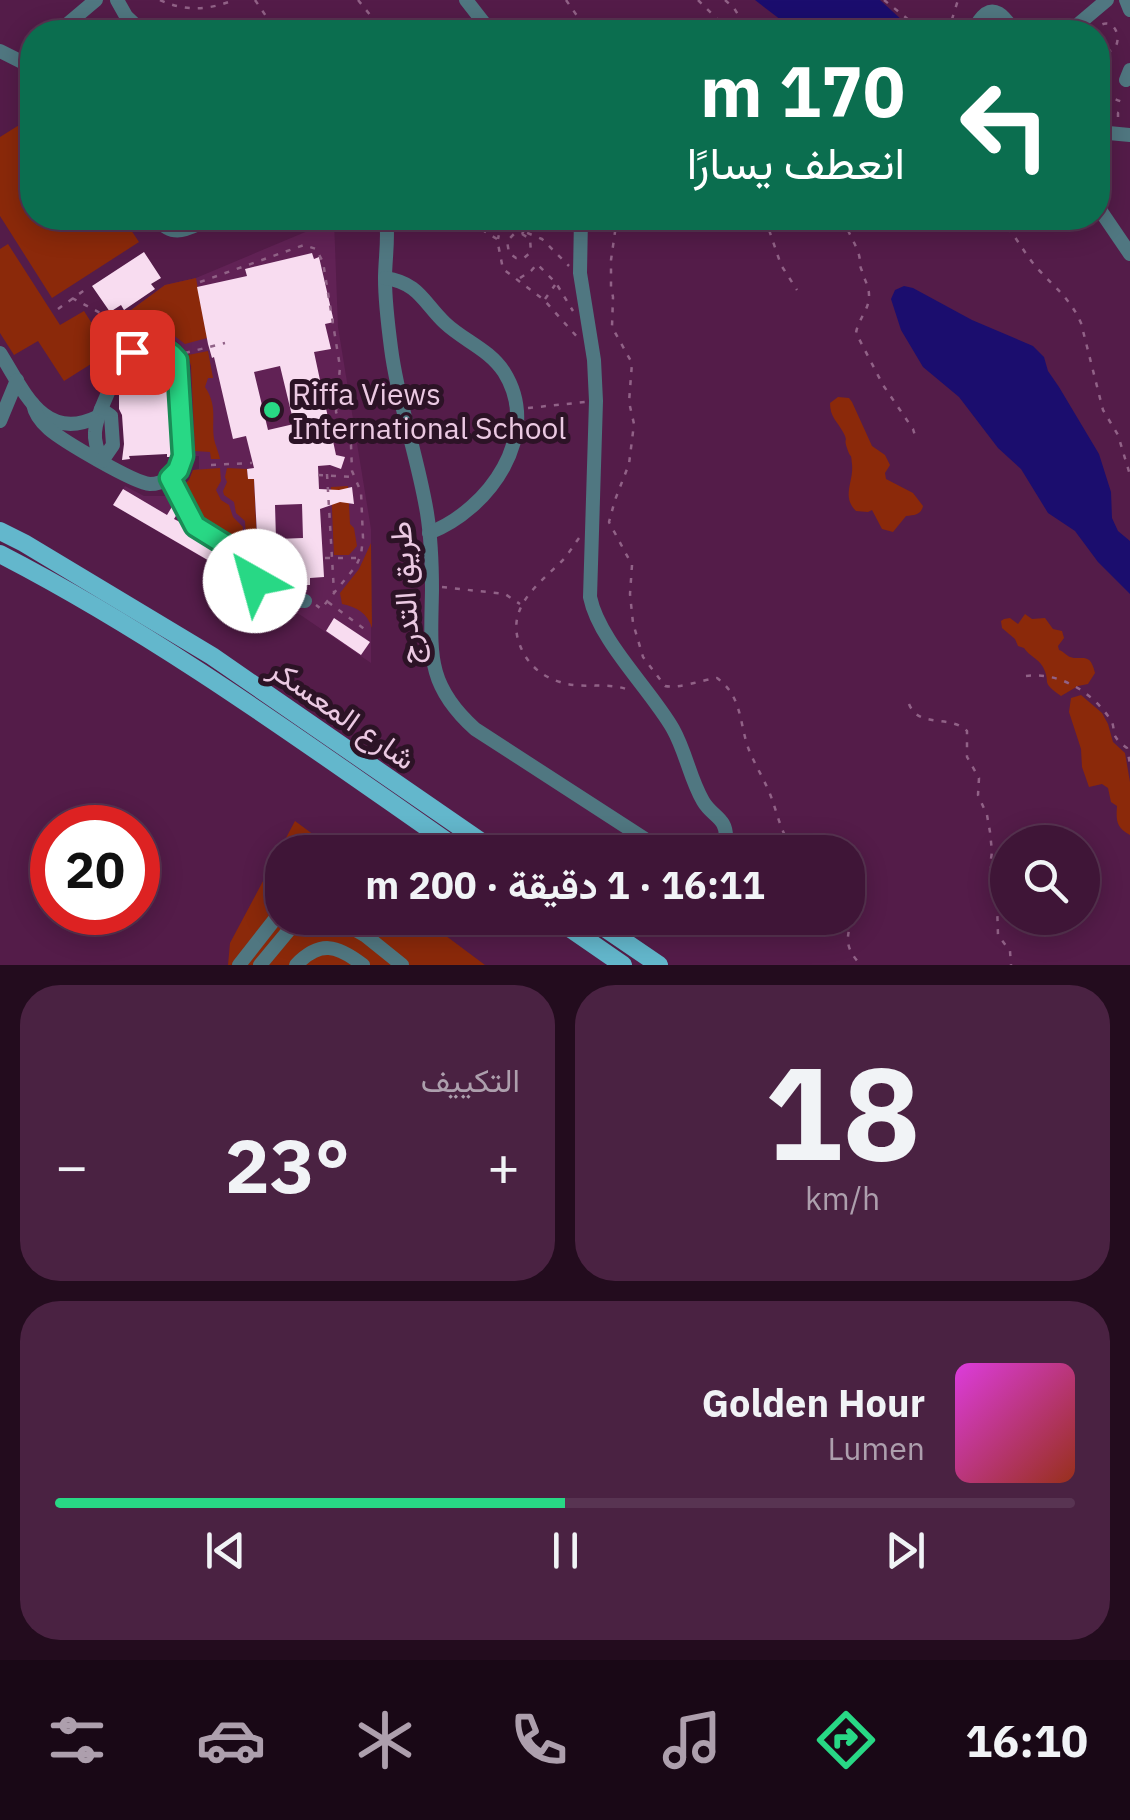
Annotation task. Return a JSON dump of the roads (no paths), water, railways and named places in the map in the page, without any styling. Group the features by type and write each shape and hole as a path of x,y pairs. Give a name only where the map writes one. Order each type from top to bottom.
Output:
{"main road":[{"name":"شارع المعسكر","path":"0,531 212,656 471,835"},
{"name":"شارع المعسكر","path":"0,554 236,695 438,835"},
{"path":"580,935 623,965"},
{"path":"615,935 659,965"}],"street":[{"path":"72,20 96,0"},
{"path":"466,0 482,20"},
{"path":"1083,20 1107,0"},
{"path":"1126,0 1130,10"},
{"path":"980,20 987,12 995,11 1007,20"},
{"path":"1110,224 1130,254"},
{"name":"طريق التدرج","path":"387,230 388,329 399,401 423,492 429,533 432,657 439,681 458,713 485,736 639,835"},
{"path":"581,230 580,273 594,360 596,401 590,590 596,619 671,726 702,800 719,816 726,835"},
{"path":"385,278 414,288 447,325 489,354 508,380 518,409 516,440 505,464 464,514 429,533"},
{"path":"34,404 36,415 53,432 102,461 146,484 161,483 178,470 183,456 179,365 174,356 164,348 145,346 121,364 99,413 95,438 102,461"},
{"path":"0,353 47,417 64,425 78,425 99,413"},
{"path":"0,421 17,380"},
{"path":"170,478 192,522 250,560 256,583 281,599 305,601"},
{"path":"239,965 265,932"},
{"path":"260,965 285,935"},
{"path":"364,935 402,965"},
{"path":"296,965 320,948 340,951 363,965"}],"place":[{"name":"Riffa Views International School","path":"272,410"}]}
